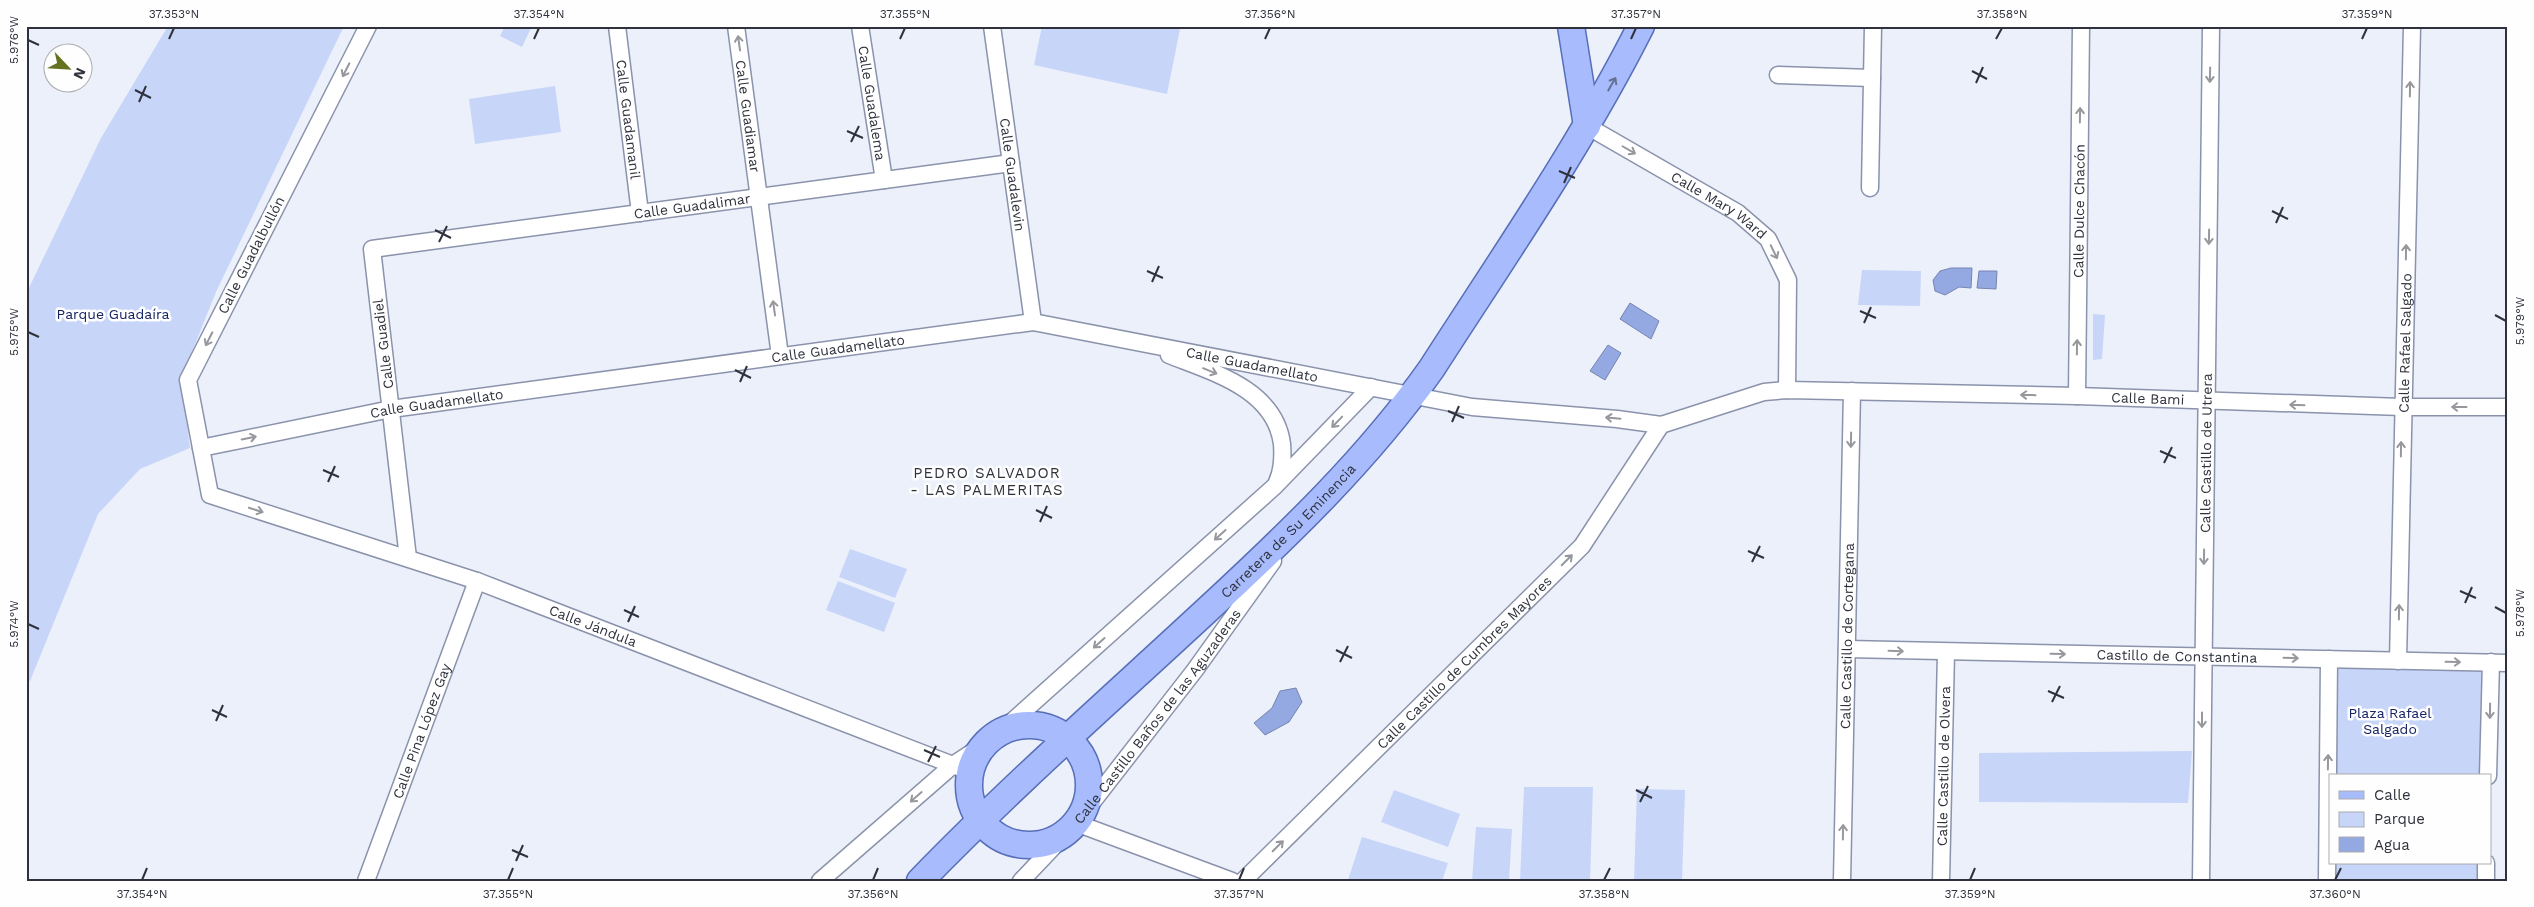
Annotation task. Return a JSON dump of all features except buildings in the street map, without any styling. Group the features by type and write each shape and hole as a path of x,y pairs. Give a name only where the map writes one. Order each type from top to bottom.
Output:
{"main road":[{"path":"1571,26 1587,126"},
{"name":"Carretera de Su Eminencia","path":"920,881 1068,739 1302,522 1358,461 1414,395 1587,126 1614,80 1641,26"},
{"path":"1018,726 1044,727 1068,739 1082,757 1089,780 1086,802 1076,823 1057,838 1034,845 1021,845 998,837 981,821 972,802 962,768 974,761 992,739 1018,726"}],"street":[{"name":"Calle Guadalbullón","path":"210,495 188,380 368,26"},
{"name":"Calle Guadamanil","path":"617,26 640,212"},
{"name":"Calle Guadiamar","path":"736,26 780,356"},
{"name":"Calle Guadalema","path":"860,26 884,180"},
{"name":"Calle Guadalevin","path":"992,26 1034,322"},
{"path":"1870,188 1873,26"},
{"name":"Calle Dulce Chacón","path":"2076,396 2081,26"},
{"name":"Calle Castillo de Utrera","path":"2201,881 2202,656 2211,26"},
{"name":"Calle Rafael Salgado","path":"2398,661 2402,407 2412,26"},
{"path":"1778,75 1872,78"},
{"name":"Calle Mary Ward","path":"1587,126 1738,213 1768,239 1788,280 1787,390"},
{"name":"Calle Guadalimar","path":"372,249 1011,163"},
{"name":"Calle Guadiel","path":"372,249 408,558"},
{"name":"Calle Guadamellato","path":"201,448 391,409 1034,322 1472,407 1617,419 1661,425"},
{"path":"1132,341 1227,378 1262,403 1273,417 1280,434 1283,454 1282,472 1276,486"},
{"path":"992,739 1276,486 1371,387"},
{"name":"Calle Bami","path":"1661,425 1764,392 1787,390 2076,396 2207,402 2402,407 2508,407"},
{"name":"Calle Castillo de Cortegana","path":"1842,881 1852,391"},
{"name":"Calle Castillo de Cumbres Mayores","path":"1243,881 1582,546 1661,425"},
{"name":"Calle Jándula","path":"210,495 478,581 962,768"},
{"name":"Calle Castillo Baños de las Aguzaderas","path":"1021,881 1076,823 1195,670 1302,522"},
{"name":"Calle Pina López Gay","path":"366,881 478,581"},
{"name":"Castillo de Constantina","path":"1847,649 2508,663"},
{"name":"Calle Castillo de Olvera","path":"1940,881 1946,652"},
{"path":"2327,881 2329,659"},
{"path":"2488,774 2491,662"},
{"path":"820,881 962,768"},
{"path":"1076,823 1232,881"},
{"path":"2486,864 2486,881"}],"green space":[{"name":"Parque Guadaíra","path":"168,26 344,26 216,292 181,379 190,448 140,469 98,514 30,681 26,679 26,294 101,138"},
{"path":"505,26 532,26 522,47 500,36"},
{"path":"1042,26 1165,26 1180,29 1167,94 1034,65"},
{"path":"555,86 561,132 475,144 469,99"},
{"path":"1862,270 1921,271 1920,306 1858,305"},
{"path":"2093,314 2105,315 2102,359 2093,360"},
{"path":"850,549 907,569 895,598 839,577"},
{"path":"838,581 895,603 884,632 826,610"},
{"name":"Plaza Rafael Salgado","path":"2337,666 2488,669 2486,774 2335,774"},
{"path":"2192,751 2188,803 1979,802 1979,753"},
{"path":"1524,787 1593,787 1590,881 1520,881"},
{"path":"1637,789 1685,790 1682,881 1634,881"},
{"path":"1394,790 1460,814 1448,847 1381,822"},
{"path":"1476,827 1512,829 1509,881 1472,881"},
{"path":"1362,837 1448,863 1442,881 1348,880"},
{"path":"2332,864 2484,864 2483,881 2332,881"}],"water":[{"path":"1951,268 1972,268 1971,288 1959,287 1945,295 1935,291 1933,280 1940,271"},
{"path":"1979,271 1997,271 1996,289 1977,288"},
{"path":"1630,303 1659,321 1651,339 1620,319"},
{"path":"1608,345 1621,353 1605,380 1590,371"},
{"path":"1296,688 1302,702 1289,722 1265,735 1254,723 1272,708 1280,691"}],"district":[{"name":"PEDRO SALVADOR - LAS PALMERITAS","path":"987,482"}]}
